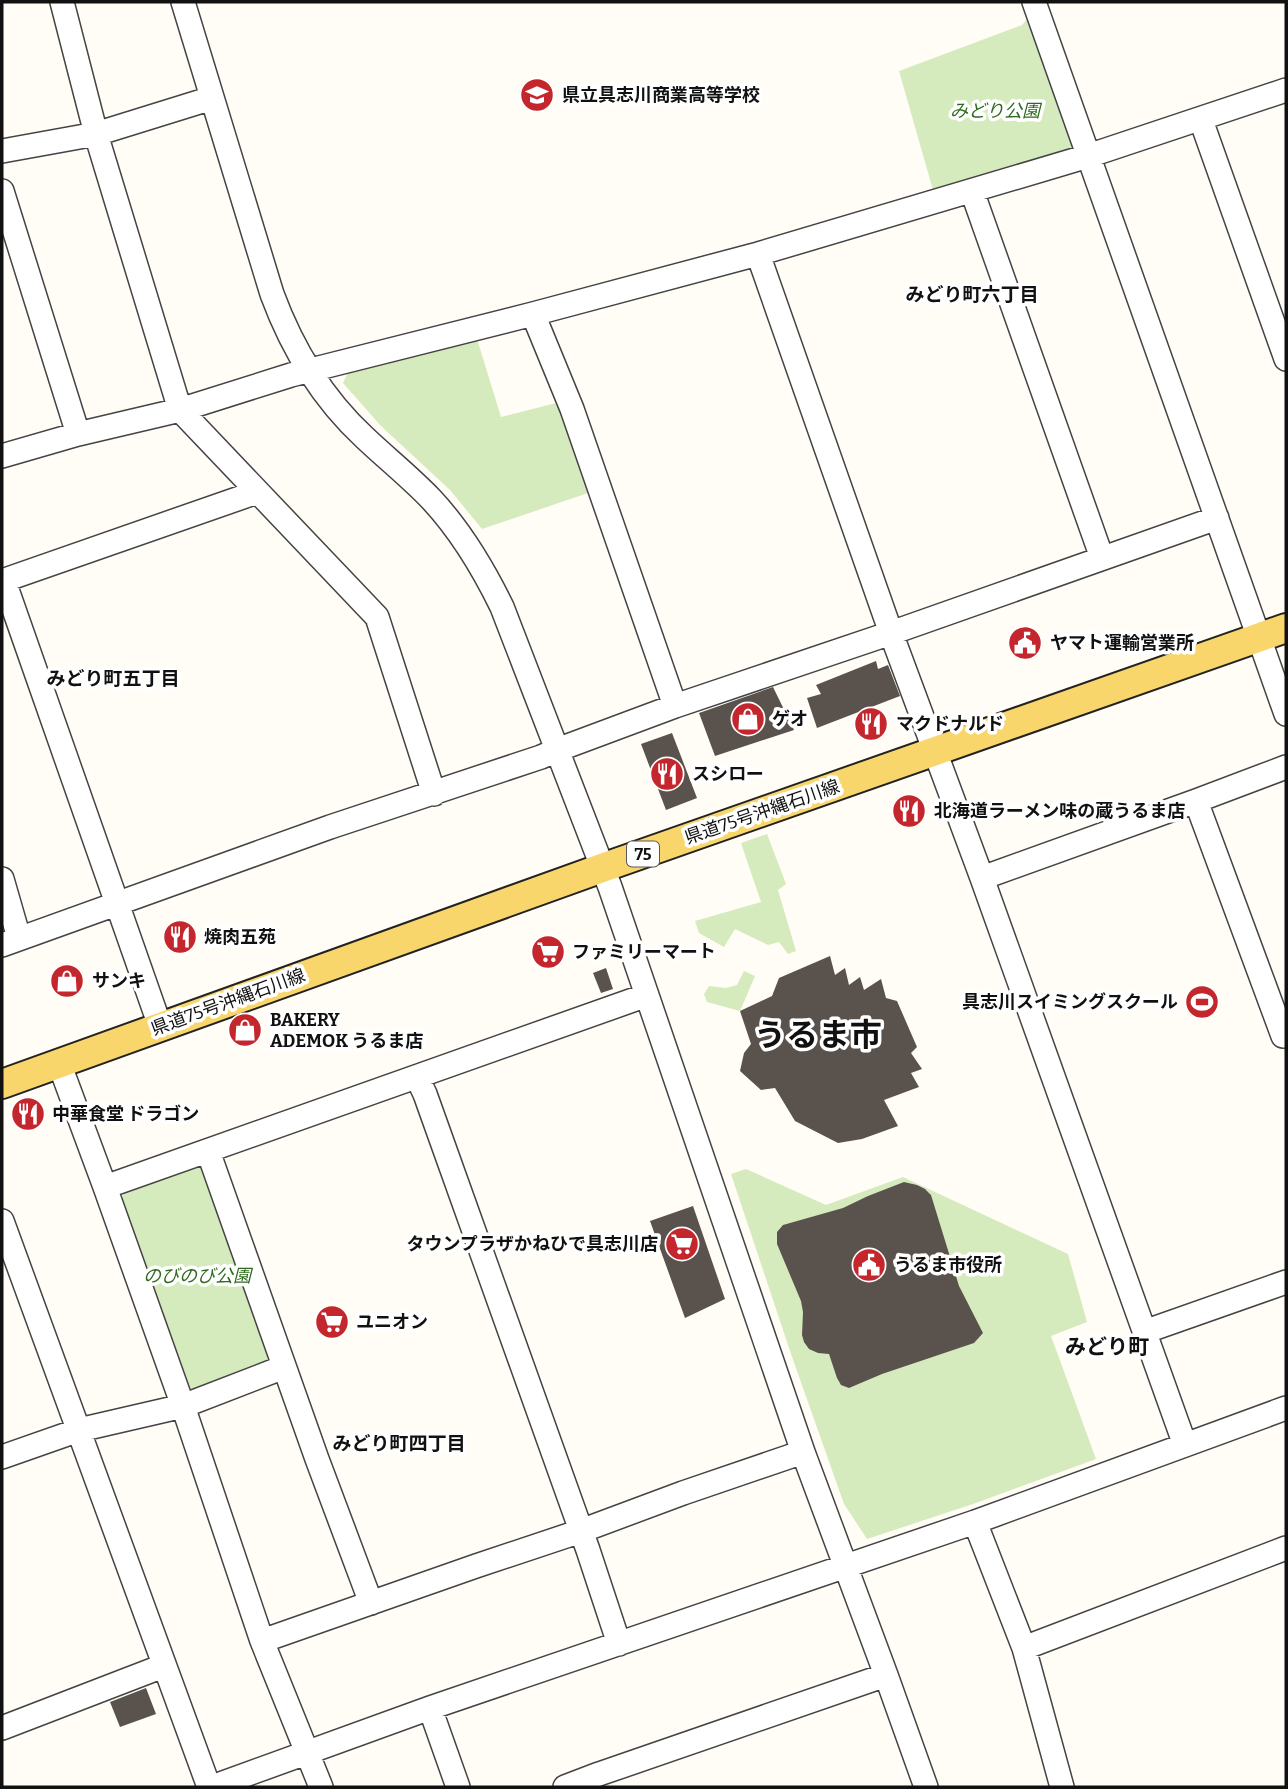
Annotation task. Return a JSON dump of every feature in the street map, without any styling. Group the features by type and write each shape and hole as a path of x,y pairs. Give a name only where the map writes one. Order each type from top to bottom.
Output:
{"main road":[{"name":"県道75号沖縄石川線","path":"2,1084 1286,628"}],"street":[{"path":"62,2 96,134 180,410 377,617 434,794"},
{"path":"183,2 272,294 289,336 321,390 362,436 431,500 465,542 502,607 602,869 803,1452 887,1675 925,1787"},
{"path":"1034,2 1286,714"},
{"path":"2,457 78,433 180,410 308,371 758,254 1088,156 1286,90"},
{"path":"2,151 96,134 212,98"},
{"path":"1200,120 1286,359"},
{"path":"2,191 78,433"},
{"path":"972,191 1102,558"},
{"path":"758,254 891,633 982,878 1185,1445"},
{"path":"533,314 572,409 675,706"},
{"path":"160,1026 3,581 257,492"},
{"path":"2,879 10,941 1217,518"},
{"path":"982,878 1286,767"},
{"path":"1196,802 1283,1036 1286,1035"},
{"path":"105,1186 647,995"},
{"path":"59,1063 183,1406 262,1641 321,1787"},
{"path":"417,1077 581,1531 619,1644"},
{"path":"208,1151 371,1603"},
{"path":"2,1221 163,1666 210,1787 430,1708 975,1522 1286,1408"},
{"path":"1144,1332 1286,1282"},
{"path":"2,1457 79,1430 183,1406 284,1367"},
{"path":"262,1641 803,1452"},
{"path":"975,1522 1024,1647 1062,1787"},
{"path":"1024,1647 1286,1548"},
{"path":"2,1728 163,1666"},
{"path":"565,1787 887,1675"},
{"path":"430,1708 458,1787"}],"green space":[{"name":"みどり公園","path":"1037,8 1088,156 935,197 899,71 1022,25"},
{"path":"477,339 501,417 560,402 591,492 482,529 450,490 381,426 343,383 350,368"},
{"path":"767,834 786,884 778,890 796,951 788,954 779,942 768,945 735,929 724,947 699,933 695,921 761,902 741,843"},
{"path":"744,971 755,976 740,1011 707,1002 704,994 709,986 726,988 737,985"},
{"name":"のびのび公園","path":"198,1163 209,1171 272,1353 263,1364 188,1390 122,1198 126,1188"},
{"path":"746,1169 826,1205 903,1177 1068,1254 1087,1322 1051,1336 1096,1459 867,1539 844,1504 731,1174"}],"building":[{"path":"876,661 878,669 888,665 900,696 817,728 807,698 821,694 816,685"},
{"path":"773,687 794,730 715,756 699,713"},
{"path":"672,733 697,798 666,810 641,744"},
{"path":"830,956 835,975 845,968 849,985 860,977 864,990 881,979 886,998 897,1001 917,1047 911,1053 922,1069 911,1073 919,1087 884,1100 898,1126 862,1139 838,1143 795,1121 775,1088 761,1090 740,1071 744,1053 751,1044 740,1011 772,996 779,978"},
{"path":"606,968 613,989 601,993 593,973"},
{"name":"うるま市役所","path":"904,1182 917,1185 931,1195 959,1286 983,1333 974,1343 849,1388 841,1385 829,1354 809,1349 804,1342 801,1301 777,1244 777,1232 783,1225 843,1208"},
{"path":"693,1206 725,1299 685,1318 650,1221"},
{"path":"146,1688 156,1714 120,1727 110,1702"}],"place":[{"name":"県立具志川商業高等学校","path":"537,95"},
{"name":"ヤマト運輸営業所","path":"1025,643"},
{"name":"ゲオ","path":"748,719"},
{"name":"マクドナルド","path":"871,724"},
{"name":"スシロー","path":"667,774"},
{"name":"北海道ラーメン味の蔵うるま店","path":"909,811"},
{"name":"焼肉五苑","path":"180,937"},
{"name":"ファミリーマート","path":"548,952"},
{"name":"サンキ","path":"67,981"},
{"name":"具志川スイミングスクール","path":"1202,1002"},
{"name":"BAKERY ADEMOK うるま店","path":"245,1030"},
{"name":"中華食堂 ドラゴン","path":"28,1114"},
{"name":"タウンプラザかねひで具志川店","path":"682,1244"},
{"name":"うるま市役所","path":"869,1265"},
{"name":"ユニオン","path":"332,1322"}],"district":[{"name":"みどり町六丁目","path":"972,294"},
{"name":"みどり町五丁目","path":"113,678"},
{"name":"うるま市","path":"818,1035"},
{"name":"みどり町","path":"1107,1347"},
{"name":"みどり町四丁目","path":"399,1443"}]}
